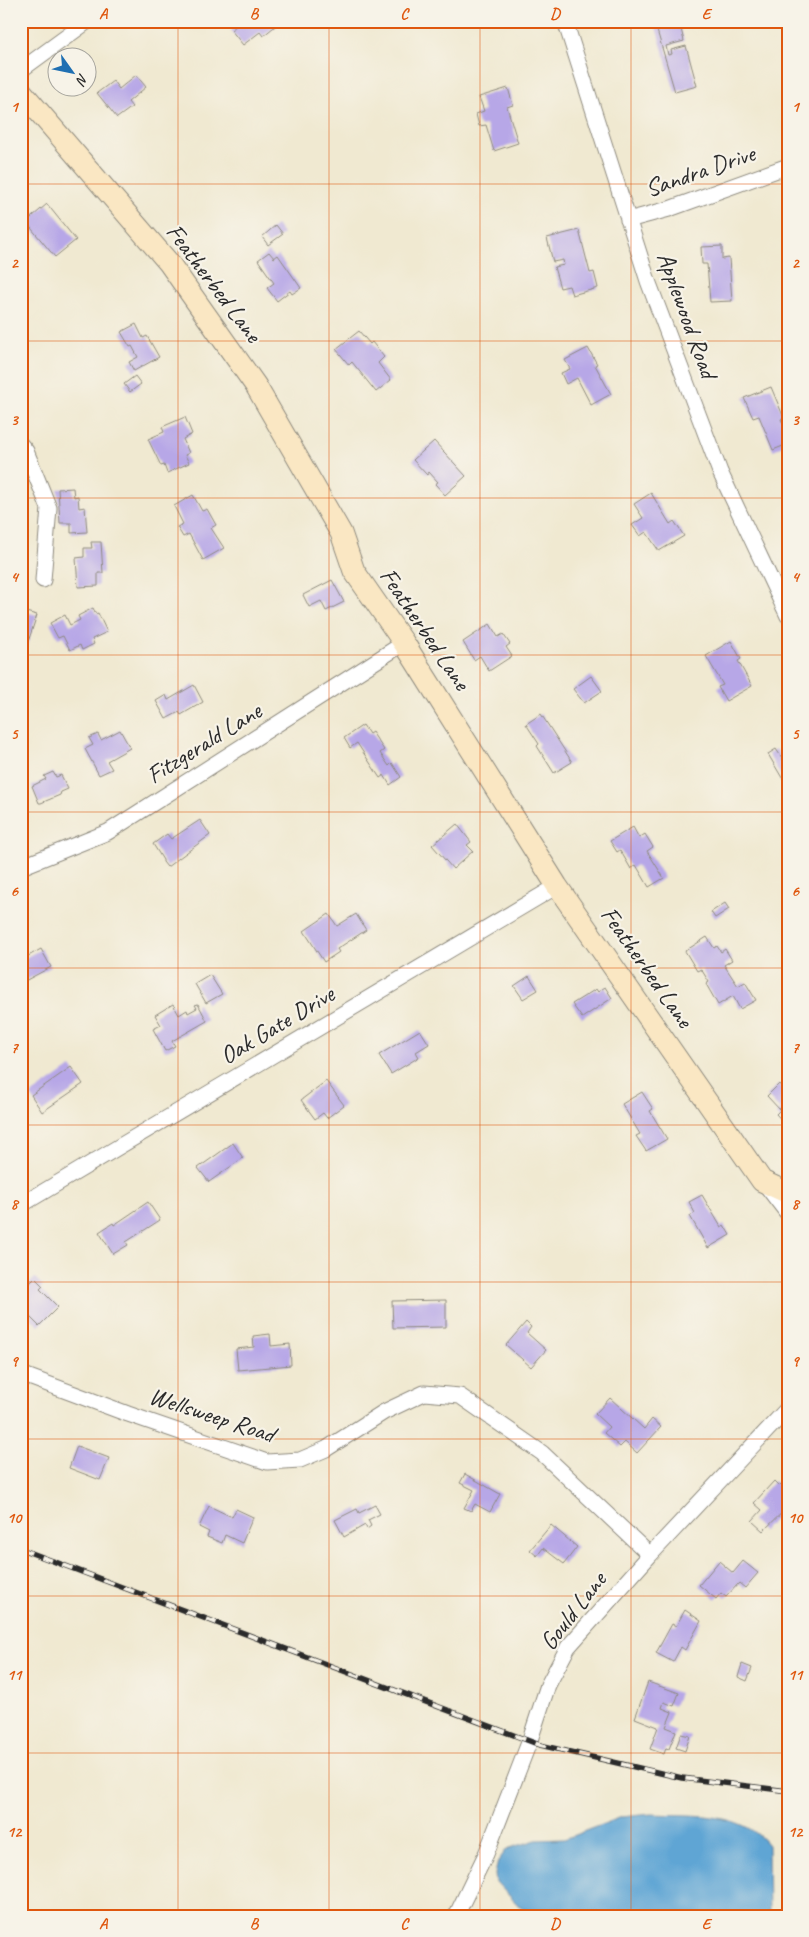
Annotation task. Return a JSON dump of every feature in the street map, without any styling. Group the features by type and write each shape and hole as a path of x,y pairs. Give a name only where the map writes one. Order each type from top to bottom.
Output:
{"street":[{"path":"21,70 88,21"},
{"name":"Applewood Road","path":"565,21 648,281 720,472 788,616"},
{"name":"Featherbed Lane","path":"21,91 169,264 256,386 341,533 354,572 404,643 557,886 762,1181"},
{"name":"Sandra Drive","path":"628,220 669,209 788,166"},
{"path":"21,445 26,451 49,508 42,580"},
{"name":"Fitzgerald Lane","path":"21,867 108,832 404,643"},
{"name":"Oak Gate Drive","path":"21,1205 557,886"},
{"path":"762,1181 788,1193"},
{"path":"762,1181 788,1214"},
{"name":"Wellsweep Road","path":"21,1374 128,1414 268,1462 300,1460 326,1449 384,1412 424,1393 460,1396 542,1453 650,1554"},
{"name":"Gould Lane","path":"456,1916 486,1854 530,1740 548,1684 568,1647 650,1554 788,1408"}],"water":[{"path":"651,1814 714,1817 729,1820 757,1834 768,1845 769,1916 537,1916 518,1905 496,1882 495,1874 498,1861 507,1849 536,1840 564,1839 622,1817"}],"building":[{"path":"242,21 277,21 279,23 263,36 260,32 243,45 231,30"},
{"path":"679,21 684,41 666,46 668,55 672,54 671,50 686,46 697,86 675,92 656,27"},
{"path":"136,75 146,87 128,102 132,107 117,118 98,92 113,81 119,89"},
{"path":"508,88 513,105 507,107 518,143 494,151 486,125 479,126 476,114 484,111 479,97"},
{"path":"47,204 76,240 55,257 26,222"},
{"path":"276,225 283,234 268,245 262,237"},
{"path":"579,230 590,273 594,272 598,288 572,295 569,286 560,288 554,267 564,265 563,260 553,262 547,238"},
{"path":"722,246 722,259 729,258 732,301 710,302 707,264 702,264 701,247"},
{"path":"269,252 274,258 278,255 301,288 292,294 290,291 277,301 267,288 274,283 258,260"},
{"path":"136,324 143,338 147,336 159,357 134,371 129,362 138,357 121,332"},
{"path":"359,331 370,344 372,342 384,357 378,363 391,380 376,392 352,362 349,365 336,349"},
{"path":"588,348 611,394 591,405 577,378 566,384 561,373 570,369 565,360"},
{"path":"135,376 141,384 130,392 124,384"},
{"path":"771,387 784,418 781,419 788,435 788,444 773,450 759,416 753,418 744,398"},
{"path":"185,417 192,434 183,439 189,453 185,455 189,463 167,473 164,465 161,466 148,439 164,432 162,427"},
{"path":"434,441 466,476 445,495 435,484 438,482 429,472 427,475 413,460"},
{"path":"73,488 74,497 78,496 79,508 85,507 87,532 71,533 71,523 60,523 58,489"},
{"path":"651,493 670,524 674,521 684,536 659,551 646,532 640,536 632,525 643,518 634,504"},
{"path":"193,495 202,511 207,509 216,525 211,528 224,548 203,560 189,534 183,537 177,527 183,524 174,506"},
{"path":"91,542 101,542 103,573 98,573 98,586 78,587 76,558 84,557 84,548 92,548"},
{"path":"332,580 344,602 326,611 321,601 309,607 303,595"},
{"path":"93,608 96,614 98,613 107,632 92,639 94,644 82,650 80,645 70,650 63,636 58,638 50,623 65,615 70,625 80,620 78,616"},
{"path":"22,611 37,615 26,648 21,646"},
{"path":"490,624 498,637 503,634 510,644 506,647 512,656 489,671 480,656 474,660 463,642"},
{"path":"731,641 741,659 738,661 752,686 726,701 718,687 723,685 706,656"},
{"path":"591,676 602,691 584,703 573,689"},
{"path":"194,685 203,702 181,715 179,712 166,719 156,701 166,695 168,700"},
{"path":"541,714 572,762 554,773 526,724"},
{"path":"363,725 369,734 372,732 384,750 380,753 389,766 392,763 401,777 390,785 384,775 380,778 357,743 350,748 344,738"},
{"path":"120,730 130,748 107,761 112,769 99,775 85,749 93,745 89,738 98,734 101,740"},
{"path":"776,749 784,761 788,758 788,788 768,754"},
{"path":"53,772 56,777 61,775 68,789 61,792 60,795 39,803 32,786 46,779 44,776"},
{"path":"200,820 210,835 167,867 153,844 167,834 171,839"},
{"path":"457,824 471,842 467,845 473,851 453,869 432,845"},
{"path":"633,827 639,838 645,834 653,847 647,851 664,878 649,887 636,865 631,869 620,850 617,852 610,841"},
{"path":"725,903 729,909 715,918 711,912"},
{"path":"329,914 337,926 356,914 366,930 337,949 339,952 324,962 304,931"},
{"path":"707,937 714,948 717,946 721,952 725,949 732,960 724,965 738,986 745,982 756,1000 740,1009 733,996 718,1005 706,984 709,982 701,969 697,971 685,951"},
{"path":"41,949 51,967 21,983 21,960"},
{"path":"210,975 222,994 206,1003 195,984"},
{"path":"529,976 538,990 523,999 514,986"},
{"path":"605,987 612,998 582,1018 572,1004 596,989 598,992"},
{"path":"173,1004 179,1015 187,1010 188,1013 197,1008 195,1005 198,1004 207,1021 172,1041 175,1046 165,1051 153,1029 161,1025 155,1015"},
{"path":"420,1030 429,1044 416,1052 419,1057 391,1074 379,1055"},
{"path":"71,1067 83,1084 42,1112 31,1095"},
{"path":"326,1081 344,1105 327,1118 323,1113 315,1119 301,1100"},
{"path":"779,1084 788,1094 788,1127 776,1114 780,1110 767,1096"},
{"path":"642,1092 653,1109 650,1111 667,1139 646,1151 636,1136 640,1134 622,1104"},
{"path":"233,1143 243,1158 209,1182 198,1168"},
{"path":"702,1195 721,1227 724,1225 730,1235 708,1248 690,1216 695,1213 689,1202"},
{"path":"148,1202 160,1220 126,1242 128,1245 113,1254 99,1232 113,1223 114,1225"},
{"path":"21,1275 30,1283 35,1278 43,1286 40,1289 58,1307 39,1326 21,1308"},
{"path":"446,1300 446,1327 393,1328 392,1301"},
{"path":"526,1322 531,1327 527,1333 546,1350 531,1367 506,1345"},
{"path":"270,1334 271,1346 290,1344 291,1365 238,1370 236,1349 254,1347 253,1336"},
{"path":"610,1398 644,1429 652,1419 661,1427 637,1453 625,1442 620,1447 604,1433 609,1427 595,1414"},
{"path":"77,1446 109,1458 100,1480 69,1468"},
{"path":"465,1474 500,1494 490,1512 475,1504 471,1511 464,1508 474,1490 460,1483"},
{"path":"774,1481 779,1486 781,1484 788,1490 788,1507 763,1531 752,1521 762,1510 754,1503"},
{"path":"375,1505 380,1514 368,1520 371,1526 367,1529 365,1525 344,1537 335,1520 357,1509 359,1513"},
{"path":"209,1506 232,1517 236,1509 253,1517 242,1543 225,1535 222,1543 207,1537 209,1532 199,1527"},
{"path":"551,1525 577,1547 564,1564 543,1548 537,1556 530,1550"},
{"path":"719,1561 733,1573 743,1561 758,1573 745,1588 739,1583 726,1597 721,1593 716,1599 699,1585"},
{"path":"685,1610 701,1621 685,1650 681,1647 673,1662 656,1653 672,1624 676,1626"},
{"path":"742,1664 752,1668 747,1681 738,1677"},
{"path":"648,1682 679,1693 674,1706 664,1702 662,1708 672,1712 666,1727 676,1731 669,1749 666,1748 664,1754 650,1749 658,1727 635,1718"},
{"path":"681,1734 690,1736 685,1751 676,1748"}],"railway":[{"path":"21,1549 540,1745 682,1778 788,1791"}]}
